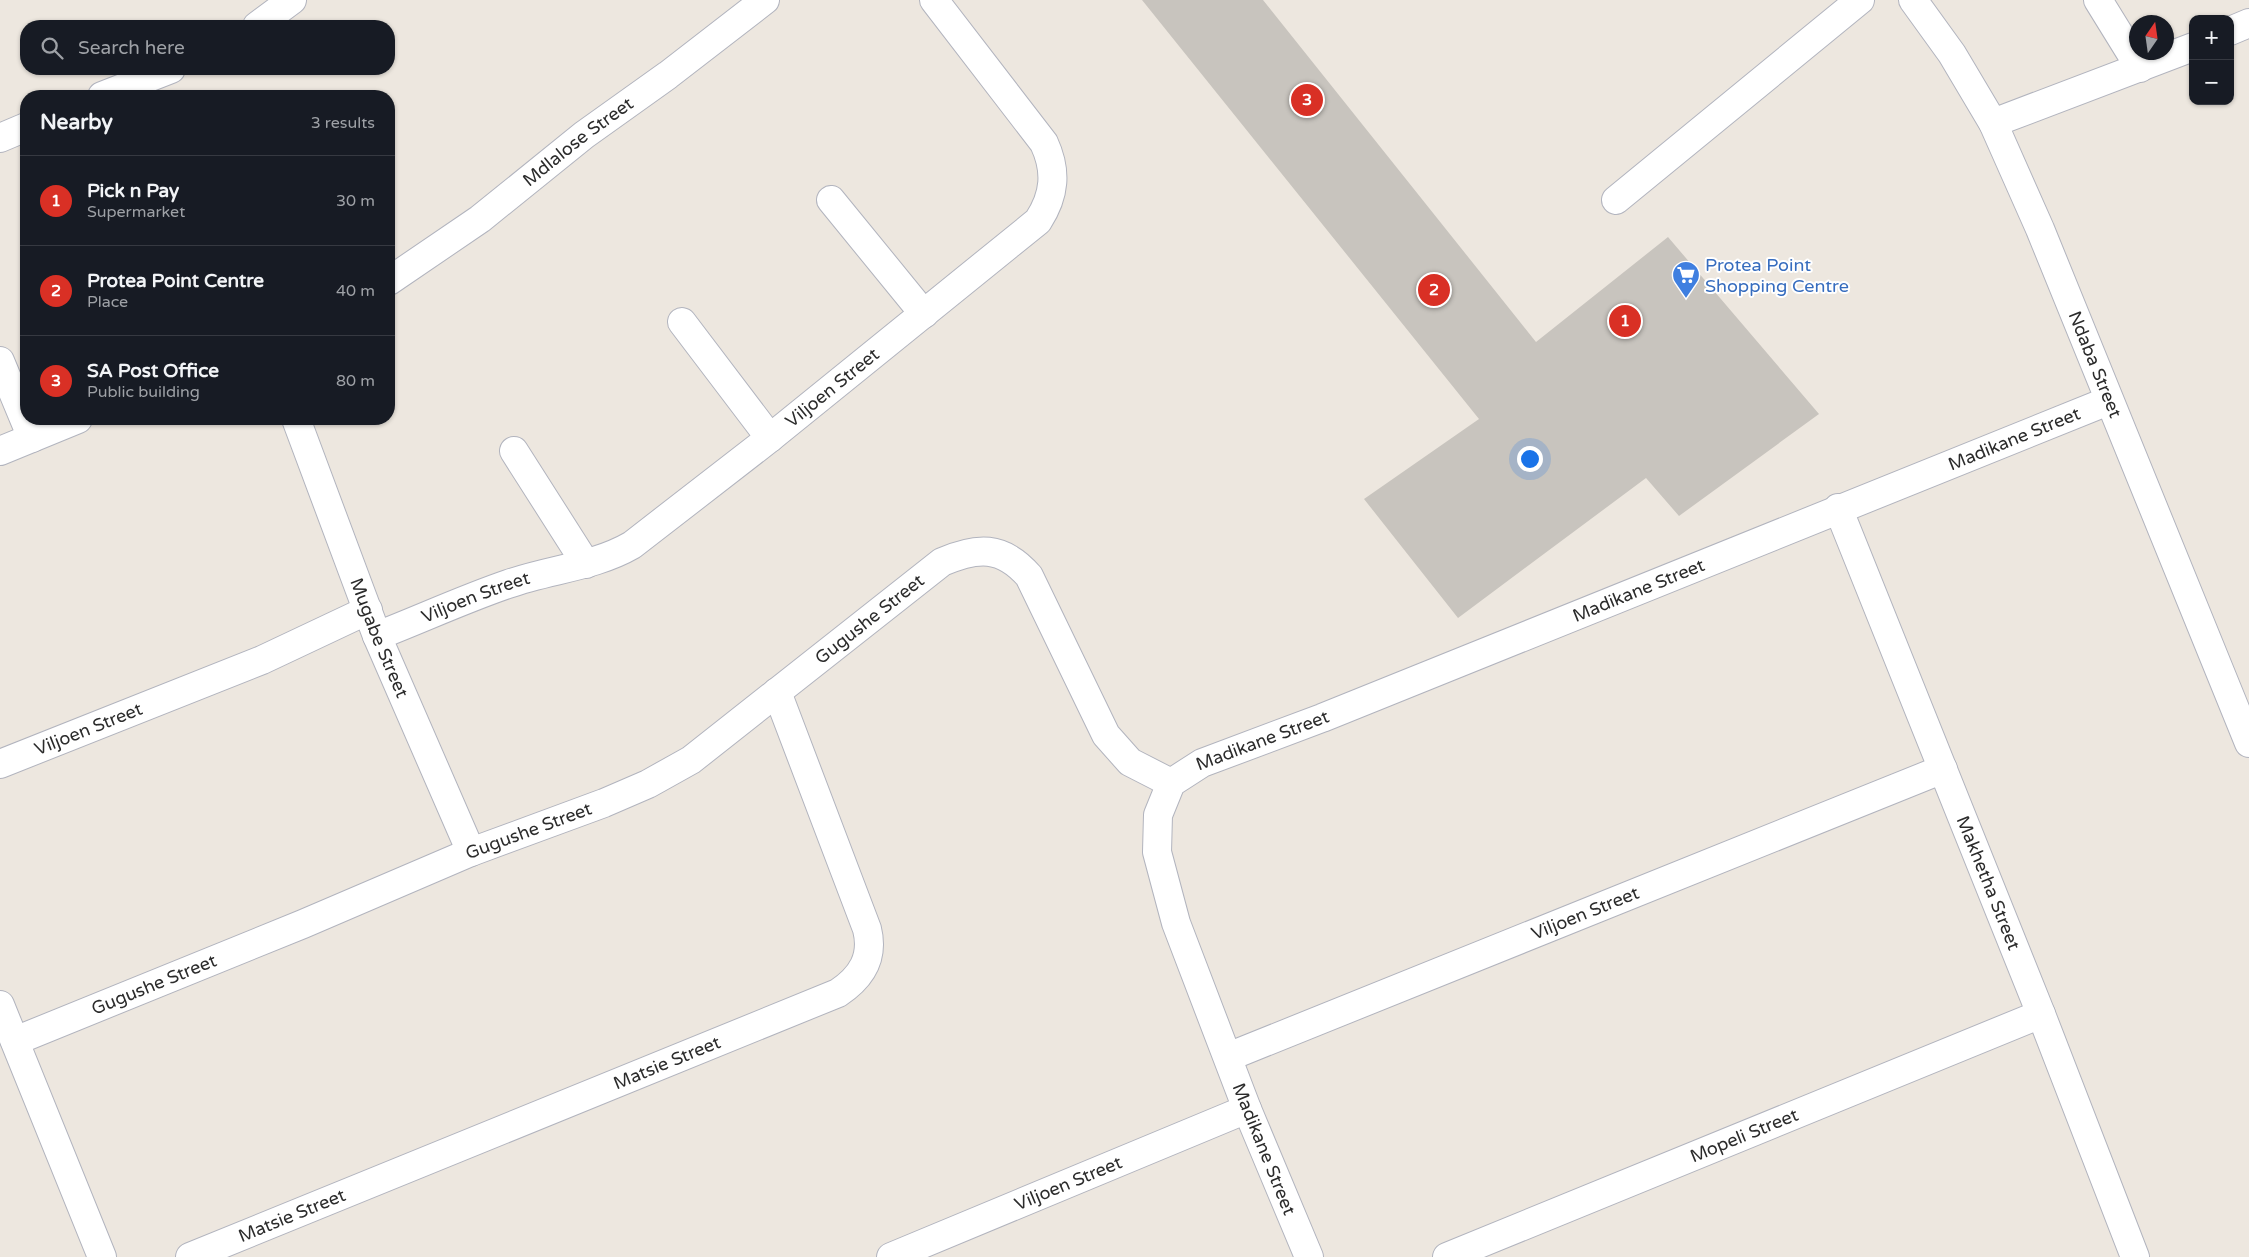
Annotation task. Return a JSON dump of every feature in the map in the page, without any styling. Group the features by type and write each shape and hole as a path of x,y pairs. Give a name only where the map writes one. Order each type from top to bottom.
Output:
{"street":[{"path":"265,20 292,0"},
{"name":"Viljoen Street","path":"377,636 509,584 586,564 616,554 632,544 770,438 1038,221 1046,206 1054,180 1052,162 1040,136 934,0"},
{"path":"1616,200 1860,0"},
{"name":"Ndaba Street","path":"1913,0 1952,54 1993,124 2040,229 2249,743"},
{"path":"2098,0 2140,68"},
{"name":"Mdlalose Street","path":"395,277 480,219 584,135 668,75 750,5"},
{"path":"2234,29 2249,23"},
{"path":"1993,124 2189,48"},
{"path":"117,90 155,75"},
{"path":"0,138 20,130"},
{"path":"831,200 924,314"},
{"path":"682,322 770,438"},
{"path":"0,361 20,409"},
{"name":"Madikane Street","path":"1309,1257 1248,1109 1176,923 1157,852 1158,815 1170,783 1202,763 1322,718 2108,400"},
{"path":"27,425 32,438"},
{"path":"0,451 63,425"},
{"name":"Mugabe Street","path":"298,425 377,636 472,852"},
{"path":"514,451 586,564"},
{"name":"Makhetha Street","path":"1838,508 1944,769 2135,1257"},
{"name":"Gugushe Street","path":"15,1041 303,924 472,852 648,784 691,760 942,562 973,551 985,550 1021,566 1035,585 1106,735 1130,762 1170,783"},
{"name":"Viljoen Street","path":"0,764 262,660 368,610"},
{"name":"Matsie Street","path":"190,1257 838,993 851,983 862,972 869,954 867,929 777,692"},
{"name":"Viljoen Street","path":"1228,1057 1944,769"},
{"path":"0,1004 102,1257"},
{"name":"Mopeli Street","path":"1447,1257 2041,1014"},
{"name":"Viljoen Street","path":"891,1257 1248,1109"}],"building":[{"path":"1142,0 1263,0 1536,342 1668,237 1819,414 1679,516 1646,478 1458,618 1364,499 1479,419"}],"place":[{"name":"SA Post Office","path":"1307,100"},
{"name":"Protea Point Centre","path":"1434,290"},
{"name":"Protea Point Shopping Centre","path":"1686,299"},
{"name":"Pick n Pay","path":"1625,321"}]}
